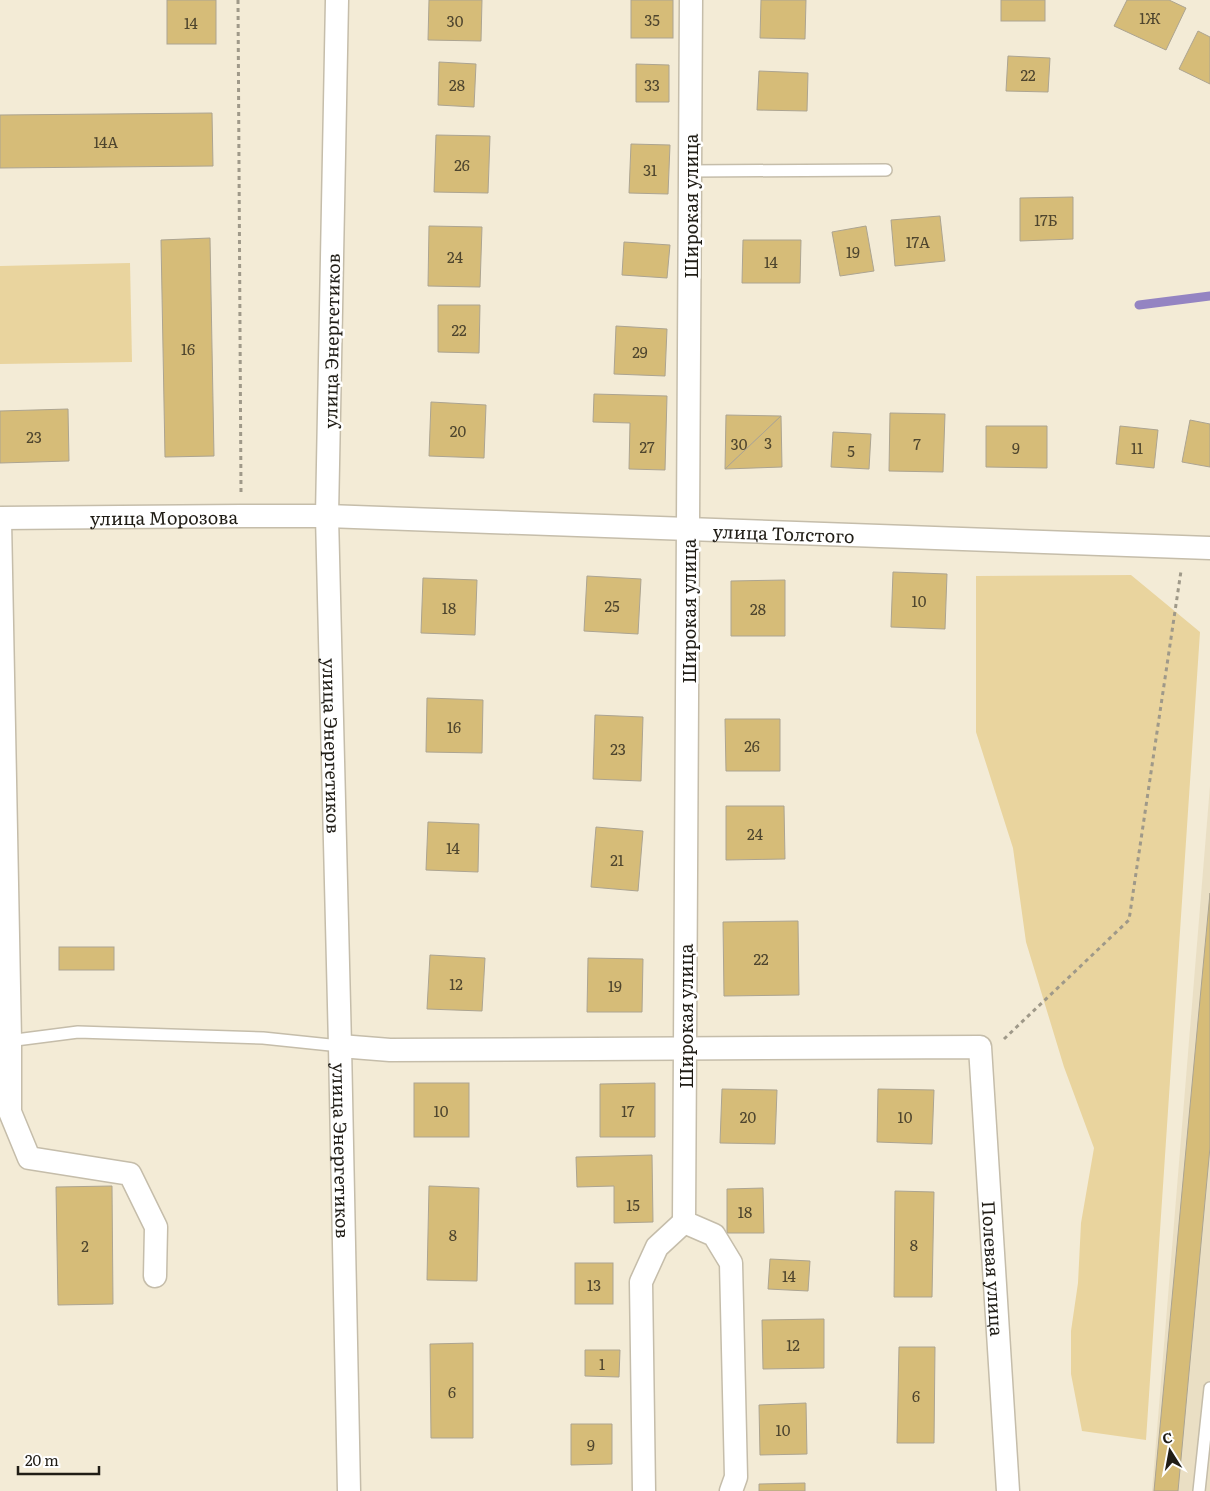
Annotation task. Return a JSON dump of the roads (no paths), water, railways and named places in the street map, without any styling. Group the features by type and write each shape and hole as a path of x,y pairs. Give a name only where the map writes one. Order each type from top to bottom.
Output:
{"street":[{"name":"улица Энергетиков","path":"338,0 327,516 340,1046 348,1491"},
{"name":"Широкая улица","path":"684,1222 691,0"},
{"name":"улица Морозова","path":"0,519 327,516"},
{"name":"улица Толстого","path":"327,516 1210,548"},
{"path":"0,519 5,1041 10,1112 29,1158 130,1174 156,1227 155,1276"},
{"path":"340,1046 390,1050 685,1048"},
{"name":"Полевая улица","path":"685,1048 981,1054 1008,1491"},
{"path":"644,1491 641,1282 657,1247 684,1222 714,1235 731,1263 736,1476 731,1491"}],"lane":[{"path":"690,172 886,170"},
{"path":"5,1041 78,1032 263,1038 340,1046"},
{"path":"1198,1491 1210,1388"}],"waterway":[{"path":"1139,305 1210,296"}]}
